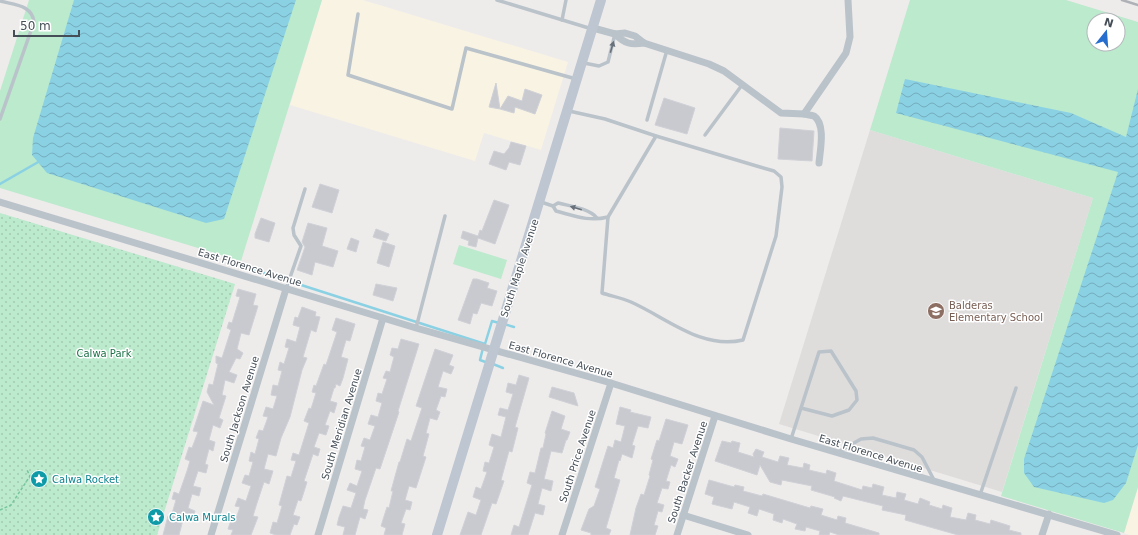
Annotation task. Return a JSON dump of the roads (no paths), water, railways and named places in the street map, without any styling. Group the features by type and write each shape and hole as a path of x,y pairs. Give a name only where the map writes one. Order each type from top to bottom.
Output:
{"main road":[{"name":"South Maple Avenue","path":"437,535 602,0"}],"street":[{"path":"804,114 846,53 850,37 848,0"},
{"path":"593,28 615,34 623,41 634,44 644,43 709,64 724,72 781,113 813,116 818,120 821,129 822,141 819,163"},
{"name":"East Florence Avenue","path":"0,202 416,328 611,383 791,439 1117,535"},
{"name":"South Jackson Avenue","path":"211,535 286,289"},
{"name":"South Meridian Avenue","path":"318,535 383,318"},
{"name":"South Price Avenue","path":"562,535 611,383"},
{"name":"South Backer Avenue","path":"677,535 715,416"},
{"path":"1042,535 1049,514"},
{"path":"683,515 748,535"}],"lane":[{"path":"497,0 593,28"},
{"path":"562,20 566,0"},
{"path":"0,1 28,9 33,15 34,22 0,119"},
{"path":"358,14 348,75 452,108 466,48 578,79"},
{"path":"582,63 599,66 608,62 615,34"},
{"path":"647,120 667,50"},
{"path":"705,135 742,85"},
{"path":"568,111 605,119 656,136 774,171 781,177 782,187 776,236 743,340 735,342 693,335 631,302 602,293 608,217 656,136"},
{"path":"286,289 301,246 294,235 293,228 305,189"},
{"path":"540,202 553,206 556,211 590,220 608,217"},
{"path":"553,206 558,203 571,206 593,213 596,218"},
{"path":"416,328 445,216"},
{"path":"791,439 819,352 831,351 856,391 857,400 849,410 832,416 801,408"},
{"path":"980,495 1016,388"},
{"path":"837,452 861,439 873,438 914,450 922,458 936,482"}],"water":[{"path":"74,0 296,0 224,219 206,223 47,173 32,155 33,138"},
{"path":"905,79 1071,113 1126,137 1138,89 1138,445 1126,483 1113,500 1104,503 1034,487 1024,473 1024,459 1118,172 896,113"}],"waterway":[{"path":"0,184 40,161"},
{"path":"245,267 485,344 492,321 499,323"},
{"path":"504,324 514,327"},
{"path":"483,348 480,360 488,363"},
{"path":"493,364 503,368"}],"railway":[{"path":"1122,0 1138,5"}],"place":[{"name":"Balderas Elementary School","path":"936,311"},
{"name":"Calwa Rocket","path":"39,479"},
{"name":"Calwa Murals","path":"156,517"}],"park label":[{"name":"Calwa Park","path":"104,353"}]}
